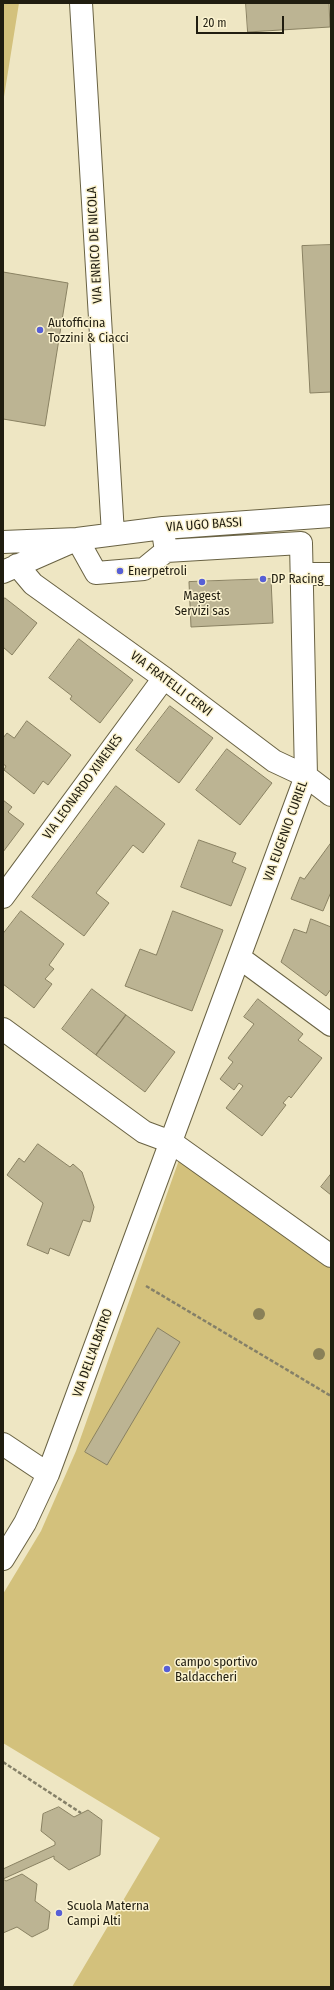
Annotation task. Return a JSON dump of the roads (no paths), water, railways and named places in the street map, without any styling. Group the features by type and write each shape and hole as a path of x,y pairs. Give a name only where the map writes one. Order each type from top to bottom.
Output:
{"street":[{"name":"VIA ENRICO DE NICOLA","path":"81,3 113,534"},
{"name":"VIA UGO BASSI","path":"3,542 77,539 163,528 331,516"},
{"path":"77,539 96,573 144,569 166,552 163,528"},
{"name":"VIA UGO BASSI","path":"10,569 77,539"},
{"name":"VIA EUGENIO CURIEL","path":"166,552 301,543 306,776 171,1142"},
{"name":"VIA FRATELLI CERVI","path":"10,569 164,678 274,762 306,776 331,794"},
{"path":"302,574 331,574"},
{"name":"VIA LEONARDO XIMENES","path":"3,897 164,678"},
{"path":"240,958 331,1025"},
{"path":"3,1029 144,1132 171,1142 331,1256"},
{"name":"VIA DELL'ALBATRO","path":"3,1559 25,1523 48,1474 171,1142"},
{"path":"3,1444 48,1474"}],"place":[{"name":"Autofficina Tozzini & Ciacci","path":"40,330"},
{"name":"Enerpetroli","path":"120,571"},
{"name":"DP Racing","path":"263,579"},
{"name":"Magest Servizi sas","path":"202,582"},
{"name":"campo sportivo Baldaccheri","path":"167,1669"},
{"name":"Scuola Materna Campi Alti","path":"59,1913"}]}
